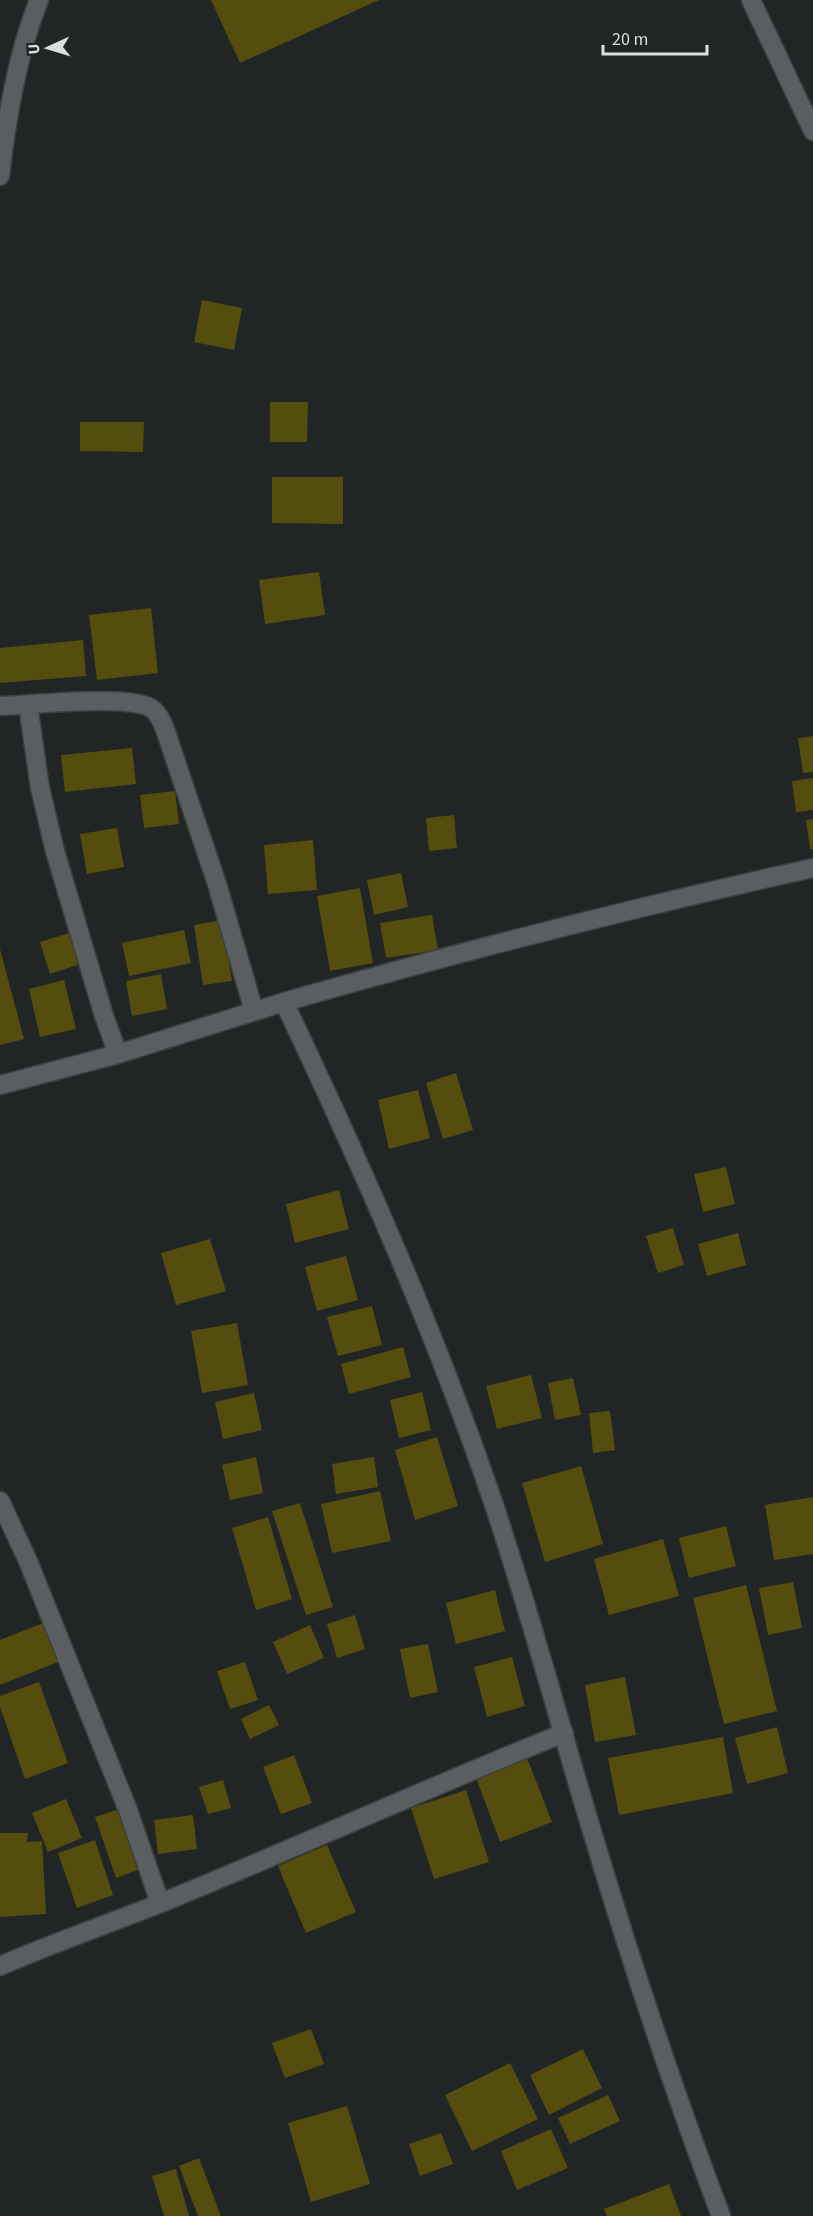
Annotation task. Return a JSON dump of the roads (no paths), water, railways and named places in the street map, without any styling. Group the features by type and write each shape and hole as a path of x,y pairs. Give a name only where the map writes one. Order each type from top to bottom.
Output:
{"street":[{"path":"0,176 3,147 26,33 39,0"},
{"path":"751,0 813,131"},
{"path":"0,706 115,701 135,702 153,709 163,725 170,744 217,884 254,1011"},
{"path":"28,705 40,788 55,851 104,1016 118,1054"},
{"path":"0,1085 118,1054 284,1002 488,946 813,868"},
{"path":"284,1002 373,1194 447,1375 492,1500 622,1928 694,2145 721,2216"},
{"path":"0,1501 28,1561 128,1810 160,1903"},
{"path":"0,1965 160,1903 454,1777 564,1733"}]}
